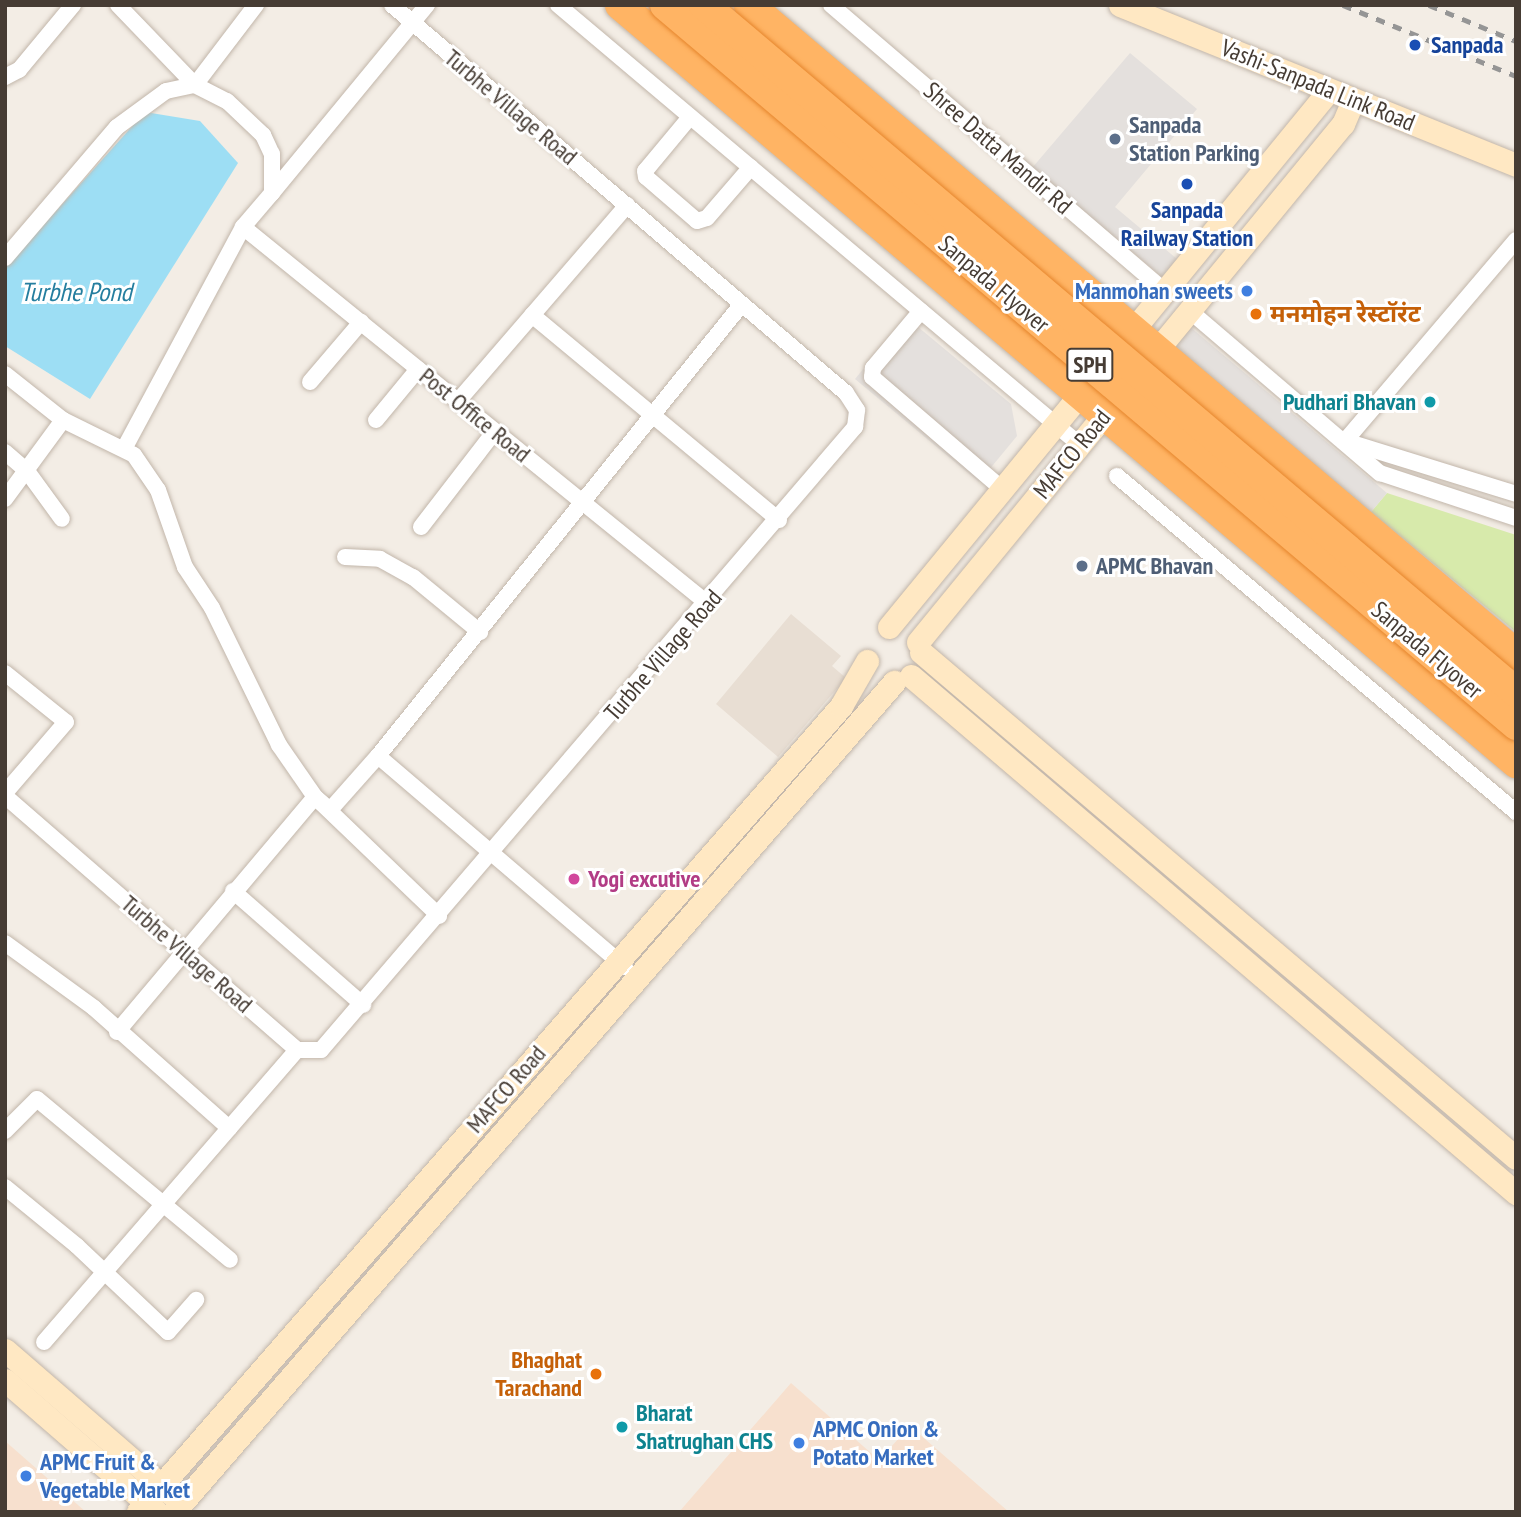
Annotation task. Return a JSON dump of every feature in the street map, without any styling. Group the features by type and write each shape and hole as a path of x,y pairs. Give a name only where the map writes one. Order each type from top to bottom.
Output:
{"highway":[{"path":"620,5 1516,763"},
{"name":"Sanpada Flyover","path":"665,5 1516,725"},
{"name":"Sanpada Flyover","path":"704,5 1516,692"},
{"path":"749,5 1516,654"},
{"path":"1203,498 1257,435"}],"main road":[{"name":"Vashi-Sanpada Link Road","path":"1119,5 1516,165"},
{"name":"MAFCO Road","path":"889,627 1329,90"},
{"name":"MAFCO Road","path":"920,647 1104,415 1343,124 1353,100"},
{"path":"1516,1158 920,647 906,629 889,627 873,636 867,661 877,677 902,679 1516,1193"},
{"path":"902,679 920,647"},
{"name":"MAFCO Road","path":"151,1503 448,1156 841,706 867,661"},
{"name":"MAFCO Road","path":"183,1509 468,1173 902,679"},
{"path":"5,1350 151,1503"},
{"path":"5,1380 151,1503 183,1509"}],"street":[{"path":"5,77 19,70 73,5"},
{"path":"118,5 195,85 227,101 263,135 272,154 272,193"},
{"path":"5,258 117,127 166,91 195,85 257,5"},
{"name":"Turbhe Village Road","path":"5,794 297,1050 321,1051 779,520 855,427 857,410 846,393 392,5"},
{"path":"124,449 243,227 427,5"},
{"path":"558,5 1080,445"},
{"name":"Shree Datta Mandir Rd","path":"831,5 1165,291"},
{"path":"691,117 645,171 646,177 696,222 707,218 751,167"},
{"path":"458,401 627,205"},
{"name":"Post Office Road","path":"243,227 707,603"},
{"path":"1345,441 1516,240"},
{"path":"315,797 330,810 378,756 480,632 652,412 742,304"},
{"path":"921,311 873,368 872,377 1002,489"},
{"path":"1189,311 1345,441 1363,462 1380,473 1516,518"},
{"path":"532,315 779,520"},
{"path":"310,382 361,322"},
{"path":"376,420 418,369"},
{"path":"5,374 63,420 134,455 158,490 185,568 212,608 279,746 315,797 439,916"},
{"path":"5,499 63,420"},
{"path":"421,527 495,431"},
{"path":"1345,441 1516,494"},
{"path":"5,452 27,471 62,519"},
{"path":"1116,476 1516,812"},
{"path":"345,556 380,559 413,577 480,632"},
{"path":"5,673 66,722 5,794"},
{"path":"378,756 638,978"},
{"path":"117,1032 233,891 315,797"},
{"path":"233,891 363,1005"},
{"path":"5,943 54,976 229,1128"},
{"path":"634,943 653,960"},
{"path":"44,1342 297,1050"},
{"path":"5,1131 37,1099 230,1260"},
{"path":"448,1156 468,1173"},
{"path":"5,1187 104,1271 168,1332 196,1300"}],"shaded area":[{"name":"Sanpada Station Parking","path":"1130,53 1197,109 1115,207 1177,259 1162,277 1032,168"},
{"path":"906,317 1011,404 1017,436 979,482 855,379"},
{"path":"1189,326 1387,493 1371,512 1173,345"},
{"path":"791,614 841,656 832,666 846,678 778,757 716,704"},
{"name":"APMC Onion & Potato Market","path":"791,1383 879,1460 910,1426 1009,1512 679,1512"},
{"name":"APMC Fruit & Vegetable Market","path":"5,1441 86,1512 5,1512"}],"green space":[{"path":"1387,493 1516,535 1516,632 1371,512"}],"water":[{"name":"Turbhe Pond","path":"145,112 200,121 238,163 90,399 5,346 5,268"}],"railway":[{"path":"1343,5 1516,76"},
{"path":"1429,5 1516,41"}],"place":[{"name":"Sanpada","path":"1415,45"},
{"name":"Sanpada Station Parking","path":"1115,139"},
{"name":"Sanpada Railway Station","path":"1187,184"},
{"name":"Manmohan sweets","path":"1247,291"},
{"name":"मनमोहन रेस्टॉरंट","path":"1256,314"},
{"name":"Pudhari Bhavan","path":"1430,402"},
{"name":"APMC Bhavan","path":"1082,566"},
{"name":"Yogi excutive","path":"574,879"},
{"name":"Bhaghat Tarachand","path":"596,1374"},
{"name":"Bharat Shatrughan CHS","path":"622,1427"},
{"name":"APMC Onion & Potato Market","path":"799,1443"},
{"name":"APMC Fruit & Vegetable Market","path":"26,1476"}]}
